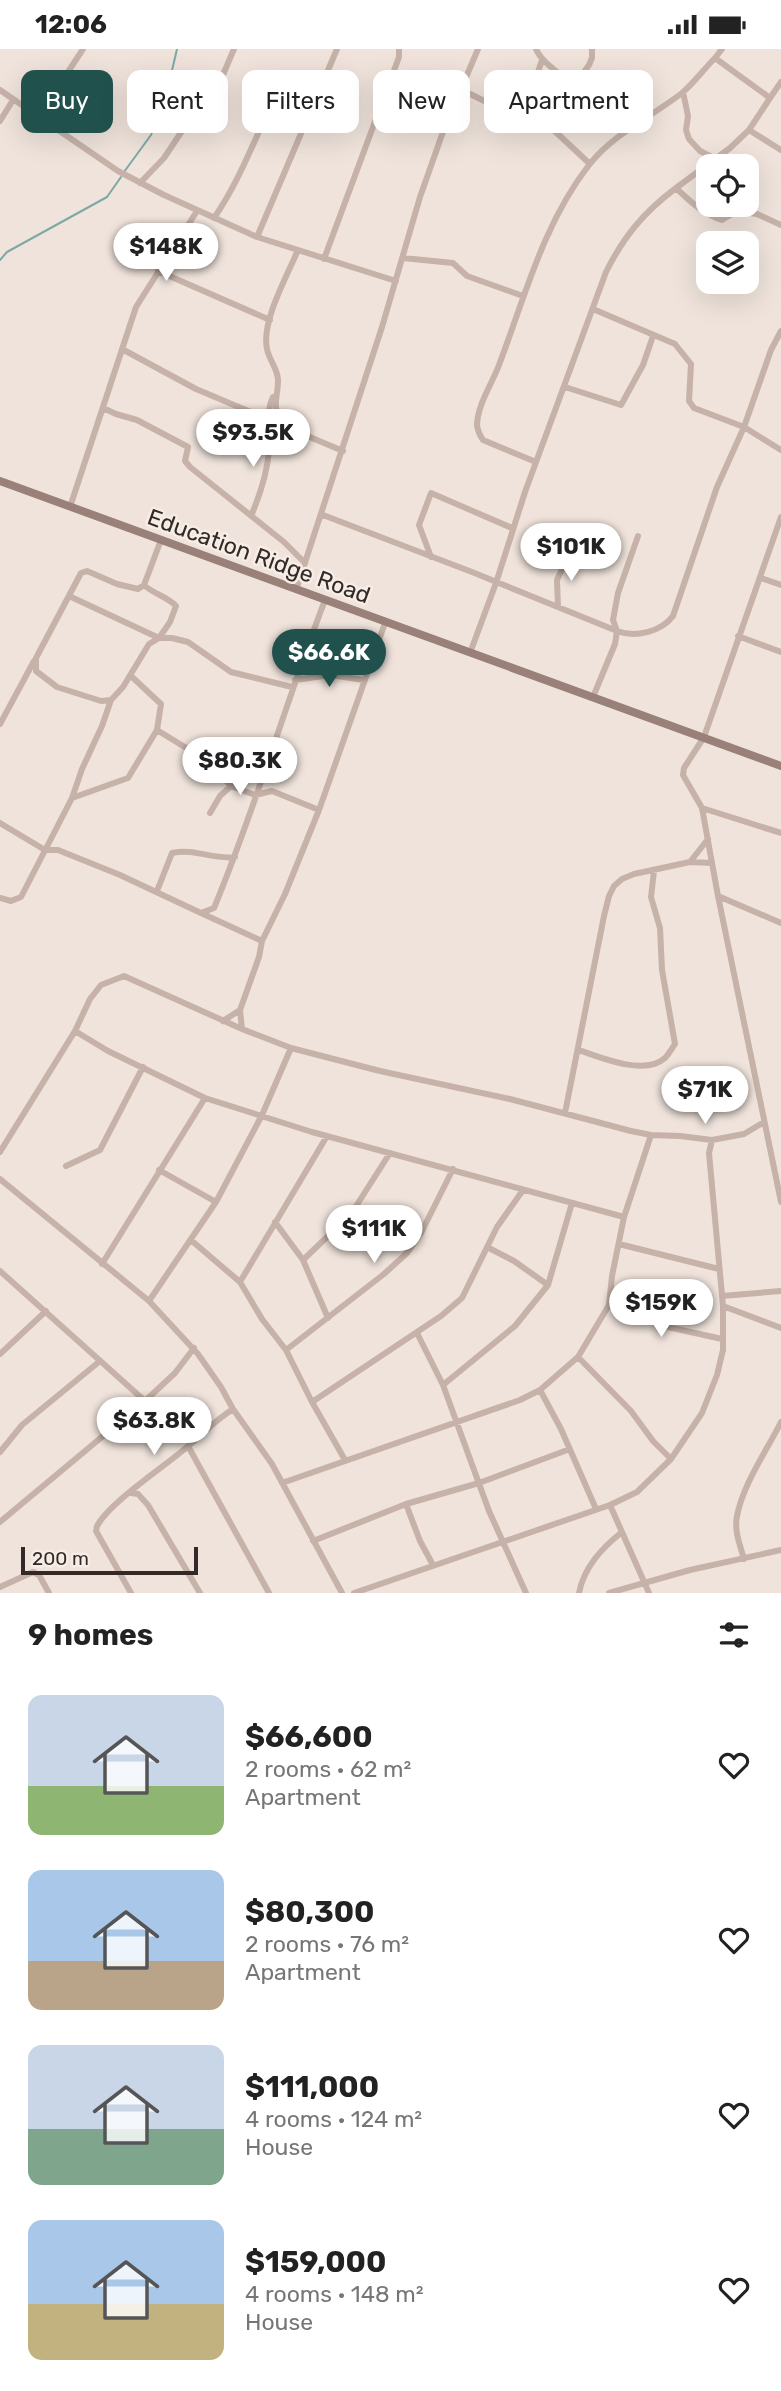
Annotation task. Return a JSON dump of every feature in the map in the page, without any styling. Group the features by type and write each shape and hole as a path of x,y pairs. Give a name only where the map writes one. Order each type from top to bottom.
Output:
{"main road":[{"name":"Education Ridge Road","path":"0,481 781,767"}],"street":[{"path":"69,70 83,49"},
{"path":"140,183 164,158 184,128 203,108 219,84 233,49"},
{"path":"328,70 337,49"},
{"path":"324,259 399,57 399,49"},
{"path":"469,70 478,49"},
{"path":"536,49 542,60 558,70"},
{"path":"585,70 592,58 592,49"},
{"path":"536,462 484,440 477,425 486,393 499,366 540,253 565,202 590,164 624,133 683,92 722,49"},
{"path":"715,58 770,98"},
{"path":"539,70 542,60"},
{"path":"720,154 749,130 781,82"},
{"path":"0,90 21,105"},
{"path":"683,92 689,139 706,154"},
{"path":"0,121 13,100"},
{"path":"749,130 781,150"},
{"path":"63,133 118,171 197,211 257,237 396,281"},
{"path":"214,218 236,184 258,133"},
{"path":"257,237 301,133"},
{"path":"296,590 323,515 428,174 443,133"},
{"path":"559,133 590,164"},
{"path":"470,653 496,583 512,528 606,272 621,243 659,201 696,172"},
{"path":"676,188 713,217 722,220 737,211 757,214 781,225"},
{"path":"70,507 136,307 197,211"},
{"path":"290,429 276,414 277,375 267,349 270,320 298,250"},
{"path":"403,258 453,263 467,276 523,296"},
{"path":"158,271 270,320"},
{"path":"593,309 675,344 691,363 689,401 694,408 744,427 781,450"},
{"path":"323,515 617,631 638,635 669,621 673,616 717,487 744,427 771,350 781,331"},
{"path":"565,387 621,405 643,365 653,336"},
{"path":"122,349 196,389 343,451"},
{"path":"251,516 267,474 271,431 267,420 270,403 276,394"},
{"path":"103,408 137,420 185,445 189,449 185,461 190,467 284,542 305,563"},
{"path":"431,557 419,526 431,493 512,528"},
{"path":"781,517 704,737 684,768 683,775 702,808 781,1202"},
{"path":"593,697 615,644 617,631 613,620 618,593 638,536"},
{"path":"0,724 84,571 138,589 144,585 161,540"},
{"path":"558,607 557,580 569,554"},
{"path":"761,578 781,585"},
{"path":"0,898 11,901 21,897 72,798 111,699 131,676 142,652 159,638 170,622 176,606 171,600 149,591 144,585"},
{"path":"69,596 159,638 188,642 230,672 294,684 330,675 364,680"},
{"path":"201,913 214,908 235,857 325,600"},
{"path":"242,1030 240,1010 262,941 285,894 319,810 385,622"},
{"path":"738,636 781,652"},
{"path":"36,658 36,671 57,687 101,701 111,699"},
{"path":"72,798 128,778 157,730 161,704 131,676"},
{"path":"157,730 217,771 231,786 255,795 272,791 319,810"},
{"path":"210,813 220,796 231,786"},
{"path":"702,808 781,833"},
{"path":"0,823 45,850 58,850 157,891 262,941"},
{"path":"690,862 708,839"},
{"path":"157,891 172,853 191,850 223,859 235,857"},
{"path":"565,1113 609,896 614,886 622,879 635,874 690,862 712,863"},
{"path":"579,1050 611,1061 638,1066 665,1058 675,1044 662,970 660,928 651,897 654,871"},
{"path":"718,896 781,923"},
{"path":"0,1152 75,1031 90,999 102,985 124,977 242,1030 291,1048 380,1071 510,1098 651,1135 712,1140 744,1134 764,1122"},
{"path":"223,1021 240,1010"},
{"path":"75,1031 108,1051 205,1098 327,1136 624,1217"},
{"path":"149,1301 216,1202 262,1115 291,1048"},
{"path":"66,1165 100,1150 143,1067"},
{"path":"102,1263 205,1098"},
{"path":"282,1483 345,1460 395,1446 520,1400 540,1390 578,1357 609,1305 624,1217 651,1135"},
{"path":"240,1282 327,1136"},
{"path":"354,1593 610,1505 637,1492 671,1459 702,1413 717,1375 722,1339 723,1306 709,1153 712,1140"},
{"path":"303,1260 351,1215 390,1153"},
{"path":"286,1350 407,1253 427,1222 453,1169"},
{"path":"159,1171 216,1202"},
{"path":"0,1179 149,1301 194,1348 262,1448 342,1593"},
{"path":"312,1402 441,1317 462,1298 497,1227 523,1190"},
{"path":"443,1385 515,1326 548,1285 572,1203"},
{"path":"275,1222 303,1260 328,1318"},
{"path":"192,1241 240,1282 262,1319 286,1350 345,1460"},
{"path":"619,1244 719,1269"},
{"path":"487,1247 514,1261 548,1285"},
{"path":"0,1271 145,1401"},
{"path":"722,1296 781,1291"},
{"path":"609,1305 668,1327 722,1339"},
{"path":"723,1306 781,1328"},
{"path":"0,1354 46,1311"},
{"path":"417,1333 443,1385 479,1483 526,1593"},
{"path":"0,1522 145,1401 175,1373 194,1348"},
{"path":"578,1357 631,1411 653,1441 671,1459"},
{"path":"0,1452 22,1425 100,1361"},
{"path":"540,1390 550,1405 596,1509"},
{"path":"131,1593 96,1531 100,1521 202,1431 233,1409"},
{"path":"744,1559 736,1535 736,1517 781,1422"},
{"path":"188,1446 269,1593"},
{"path":"313,1541 406,1504 479,1483 570,1449"},
{"path":"131,1493 142,1497 148,1505 200,1593"},
{"path":"406,1504 420,1541 433,1565"},
{"path":"610,1505 649,1593"},
{"path":"579,1593 587,1570 601,1550 622,1532"},
{"path":"609,1593 701,1567 781,1550"},
{"path":"0,1587 33,1572 39,1575 49,1593"}],"waterway":[{"path":"124,172 151,135 167,92 177,49"},
{"path":"0,260 7,252 107,197 121,177"}]}
